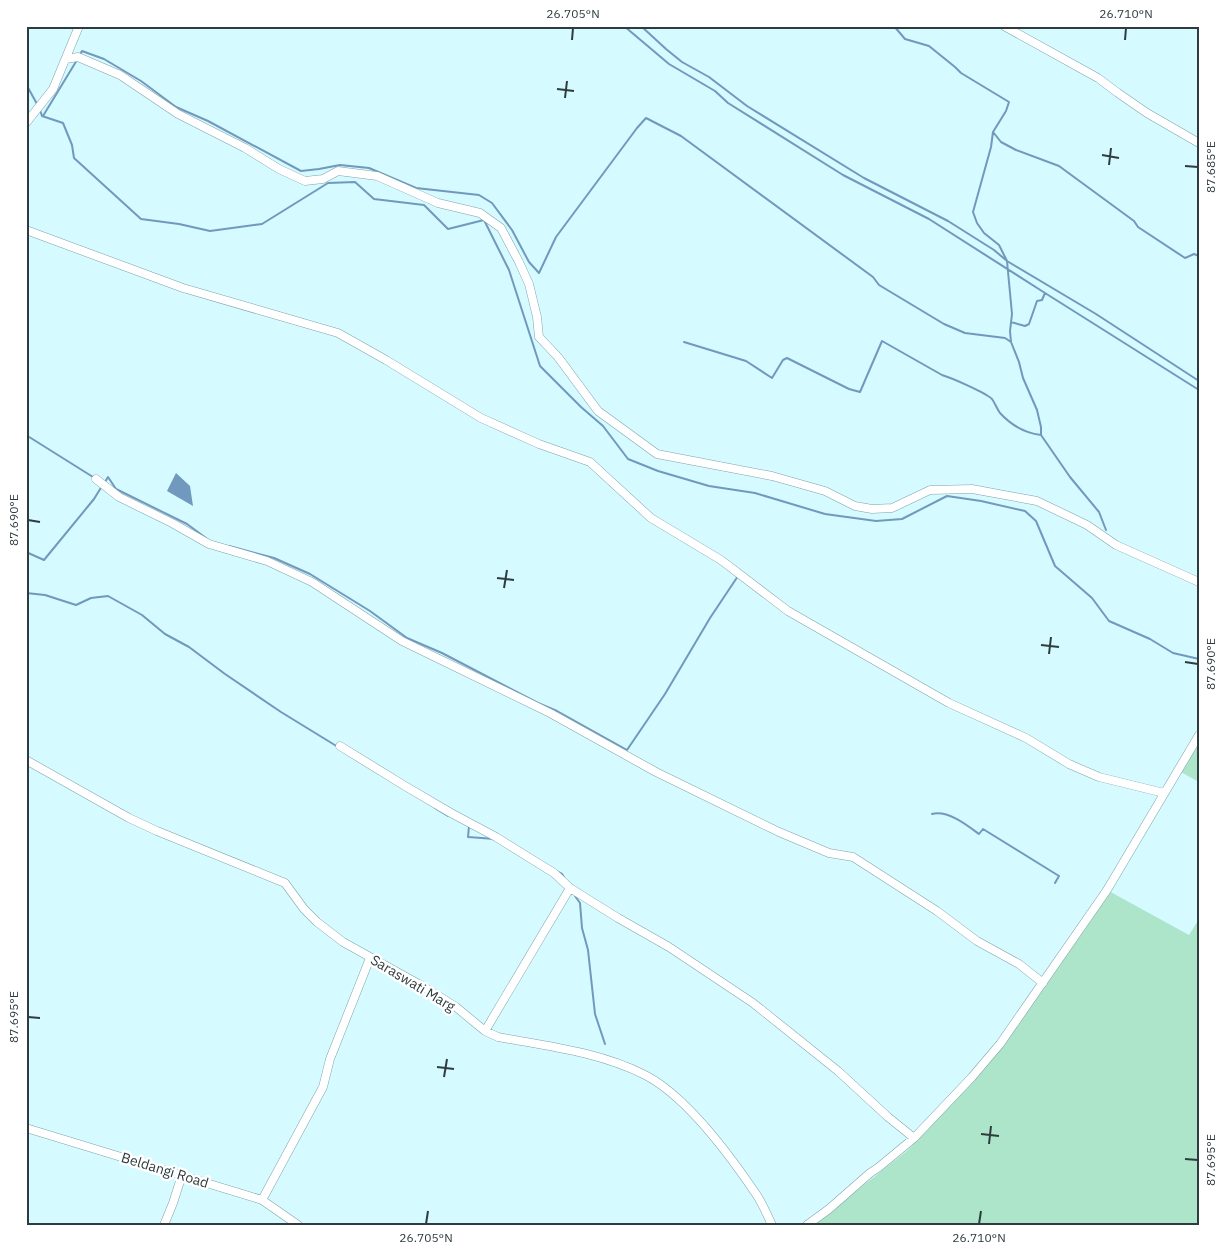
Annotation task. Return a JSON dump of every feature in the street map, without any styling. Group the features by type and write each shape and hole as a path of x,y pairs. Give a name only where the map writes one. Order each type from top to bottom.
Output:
{"street":[{"path":"26,123 53,89 80,26"},
{"path":"1004,26 1098,78 1118,94 1199,143"},
{"path":"66,59 78,57 120,75 178,114 245,148 279,169 305,181 323,179 338,171 377,176 438,203 480,213 501,228 519,262 529,284 537,317 539,337 558,358 598,411 657,454 772,476 825,491 855,506 872,509 892,508 930,490 972,489 1037,501 1087,525 1116,545 1199,582"},
{"path":"26,230 183,288 338,333 481,418 539,444 590,462 651,518 721,560 788,610 949,703 1026,738 1069,764 1099,777 1164,793"},
{"path":"96,479 120,497 209,544 267,561 312,582 402,641 550,713 638,763 779,832 829,853 853,857 937,911 977,941 1018,964 1043,983"},
{"path":"807,1225 914,1138 1000,1044 1111,884 1199,736"},
{"path":"340,746 413,791 529,857 554,873 570,888 670,947 753,1003 838,1071 914,1138"},
{"name":"Saraswati Marg","path":"26,760 129,818 285,883 304,909 317,922 343,942 456,1007 485,1031 498,1037 596,1056 618,1063 647,1076 676,1096 709,1132 757,1196 772,1225"},
{"path":"485,1031 570,888"},
{"path":"262,1200 324,1087 330,1059 370,958"},
{"name":"Beldangi Road","path":"26,1128 262,1200 298,1225"},
{"path":"164,1225 182,1175"}],"green space":[{"path":"1199,737 1199,782 1179,771"},
{"path":"1107,890 1189,935 1199,919 1199,1225 808,1225 846,1199 908,1150 983,1071 1016,1028"}],"water":[{"path":"176,473 190,486 193,506 167,491"}],"waterway":[{"path":"624,26 669,64 715,91 728,103 843,175 929,219 1045,293"},
{"path":"641,26 682,62 709,77 747,106 864,178 948,221 994,250 1007,261 1096,314 1199,381"},
{"path":"894,26 905,39 929,46 961,73 1009,102 1006,111 993,132 991,147 973,212 977,223 984,233 999,245 1007,261 1012,314 1011,342 1023,378 1037,410 1041,435 1070,477 1099,512 1106,530"},
{"path":"79,56 82,51 104,59 141,81 176,107 208,121 301,171 340,165 369,168 416,188 479,195 492,203 512,230 529,262 539,273 556,237 646,118 681,136 873,277 879,285 944,324 965,333 1005,338 1011,342"},
{"path":"43,116 77,60"},
{"path":"26,84 37,104"},
{"path":"40,110 42,116 63,123 72,145 74,158 141,219 179,224 210,231 262,224 328,183 355,182 374,199 424,205 448,229 484,220 509,270 540,366 603,426 628,459 658,471 709,486 755,493 825,514 876,521 902,519 947,496 981,501 1025,511 1036,521 1055,566 1092,598 1109,621 1150,639 1173,653 1199,659"},
{"path":"993,132 1001,142 1016,150 1059,166 1134,221 1138,227 1185,258 1194,254 1199,256"},
{"path":"1011,322 1025,326 1029,324 1037,301 1042,300 1045,293 1199,390"},
{"path":"684,342 746,361 772,378 783,360 787,358 849,389 860,392 882,341 942,375 989,396 1000,413 1009,421 1019,428 1041,435"},
{"path":"26,435 93,477"},
{"path":"105,482 108,477 116,489 187,524 206,538"},
{"path":"26,552 44,560 94,499 102,486"},
{"path":"229,546 274,558 310,574 370,611 407,638 442,653 557,711 627,750 665,694 710,618 738,576"},
{"path":"26,593 45,595 76,605 91,598 108,596 142,615 165,634 189,647 281,712 338,747"},
{"path":"435,808 448,816"},
{"path":"932,814 938,813 951,816 979,834 983,829 1059,876 1055,883"},
{"path":"469,826 468,837 495,839"},
{"path":"558,872 565,879"},
{"path":"575,896 580,903 582,928 588,950 595,1014 605,1044"}]}
